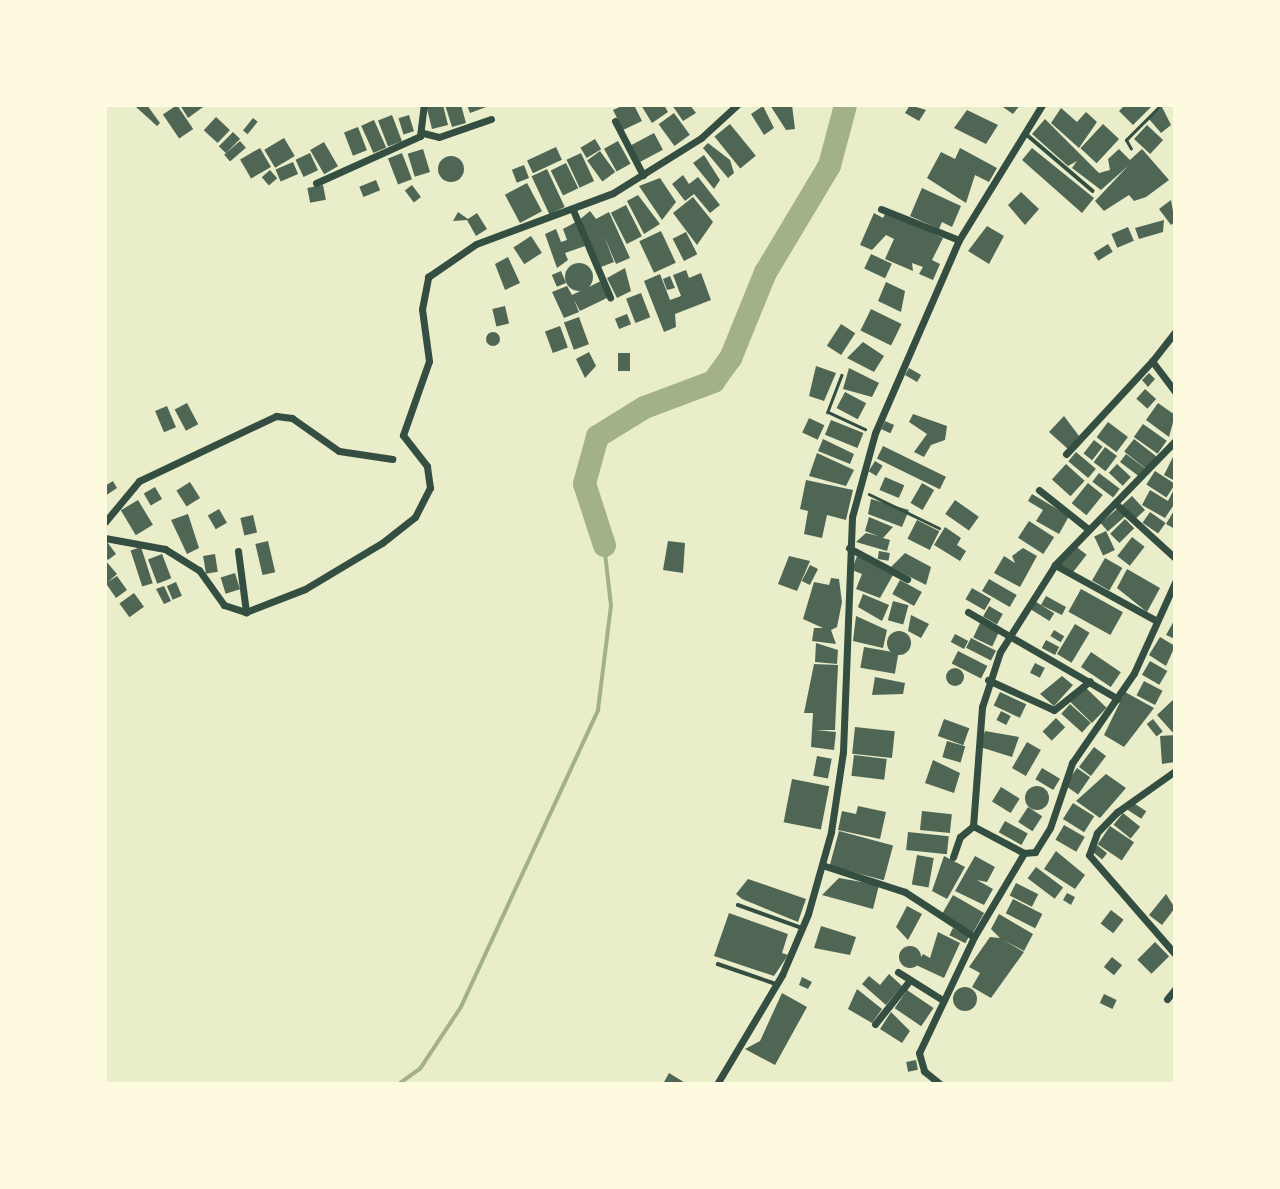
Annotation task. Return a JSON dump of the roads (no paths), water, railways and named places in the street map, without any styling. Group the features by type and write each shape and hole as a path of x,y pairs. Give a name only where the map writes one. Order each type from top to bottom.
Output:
{"street":[{"path":"423,133 424,105"},
{"path":"105,538 165,549 199,570 224,605 246,612 305,589 415,517 430,488 427,466 403,435 429,360 422,309 428,277 475,244 573,209 643,175 701,138 737,105"},
{"path":"717,1084 776,984 803,928 822,865 843,752 849,548 859,491 875,433 959,240 1042,105"},
{"path":"316,183 423,133 439,137 491,119"},
{"path":"615,121 643,175"},
{"path":"573,209 610,297"},
{"path":"881,209 959,240"},
{"path":"1066,454 1152,361 1175,332"},
{"path":"1152,361 1175,392"},
{"path":"105,522 139,481 276,416 292,418 349,454 392,459"},
{"path":"953,857 960,836 973,826 977,740 988,680 1009,637 1055,565 1087,528 1175,441"},
{"path":"1039,490 1087,528"},
{"path":"1115,503 1175,558"},
{"path":"849,548 907,579"},
{"path":"238,551 246,612"},
{"path":"1055,565 1155,620"},
{"path":"940,1084 924,1071 919,1053 941,999 1024,853 1041,844 1072,763 1118,699 1175,582"},
{"path":"968,612 1118,699"},
{"path":"988,680 1054,710 1090,681"},
{"path":"1175,771 1097,832 1089,855 1175,954"},
{"path":"973,826 1024,853"},
{"path":"822,865 905,892 974,937"},
{"path":"898,972 941,999"},
{"path":"875,1024 910,980"},
{"path":"1167,999 1175,989"}],"lane":[{"path":"1024,132 1093,191"},
{"path":"738,905 803,928"},
{"path":"718,964 776,984"}],"waterway":[{"path":"604,545 584,483 597,436 644,407 713,381 730,358 765,272 829,165 845,105"},
{"path":"399,1084 420,1069 461,1007 598,710 611,606 604,545"}]}
